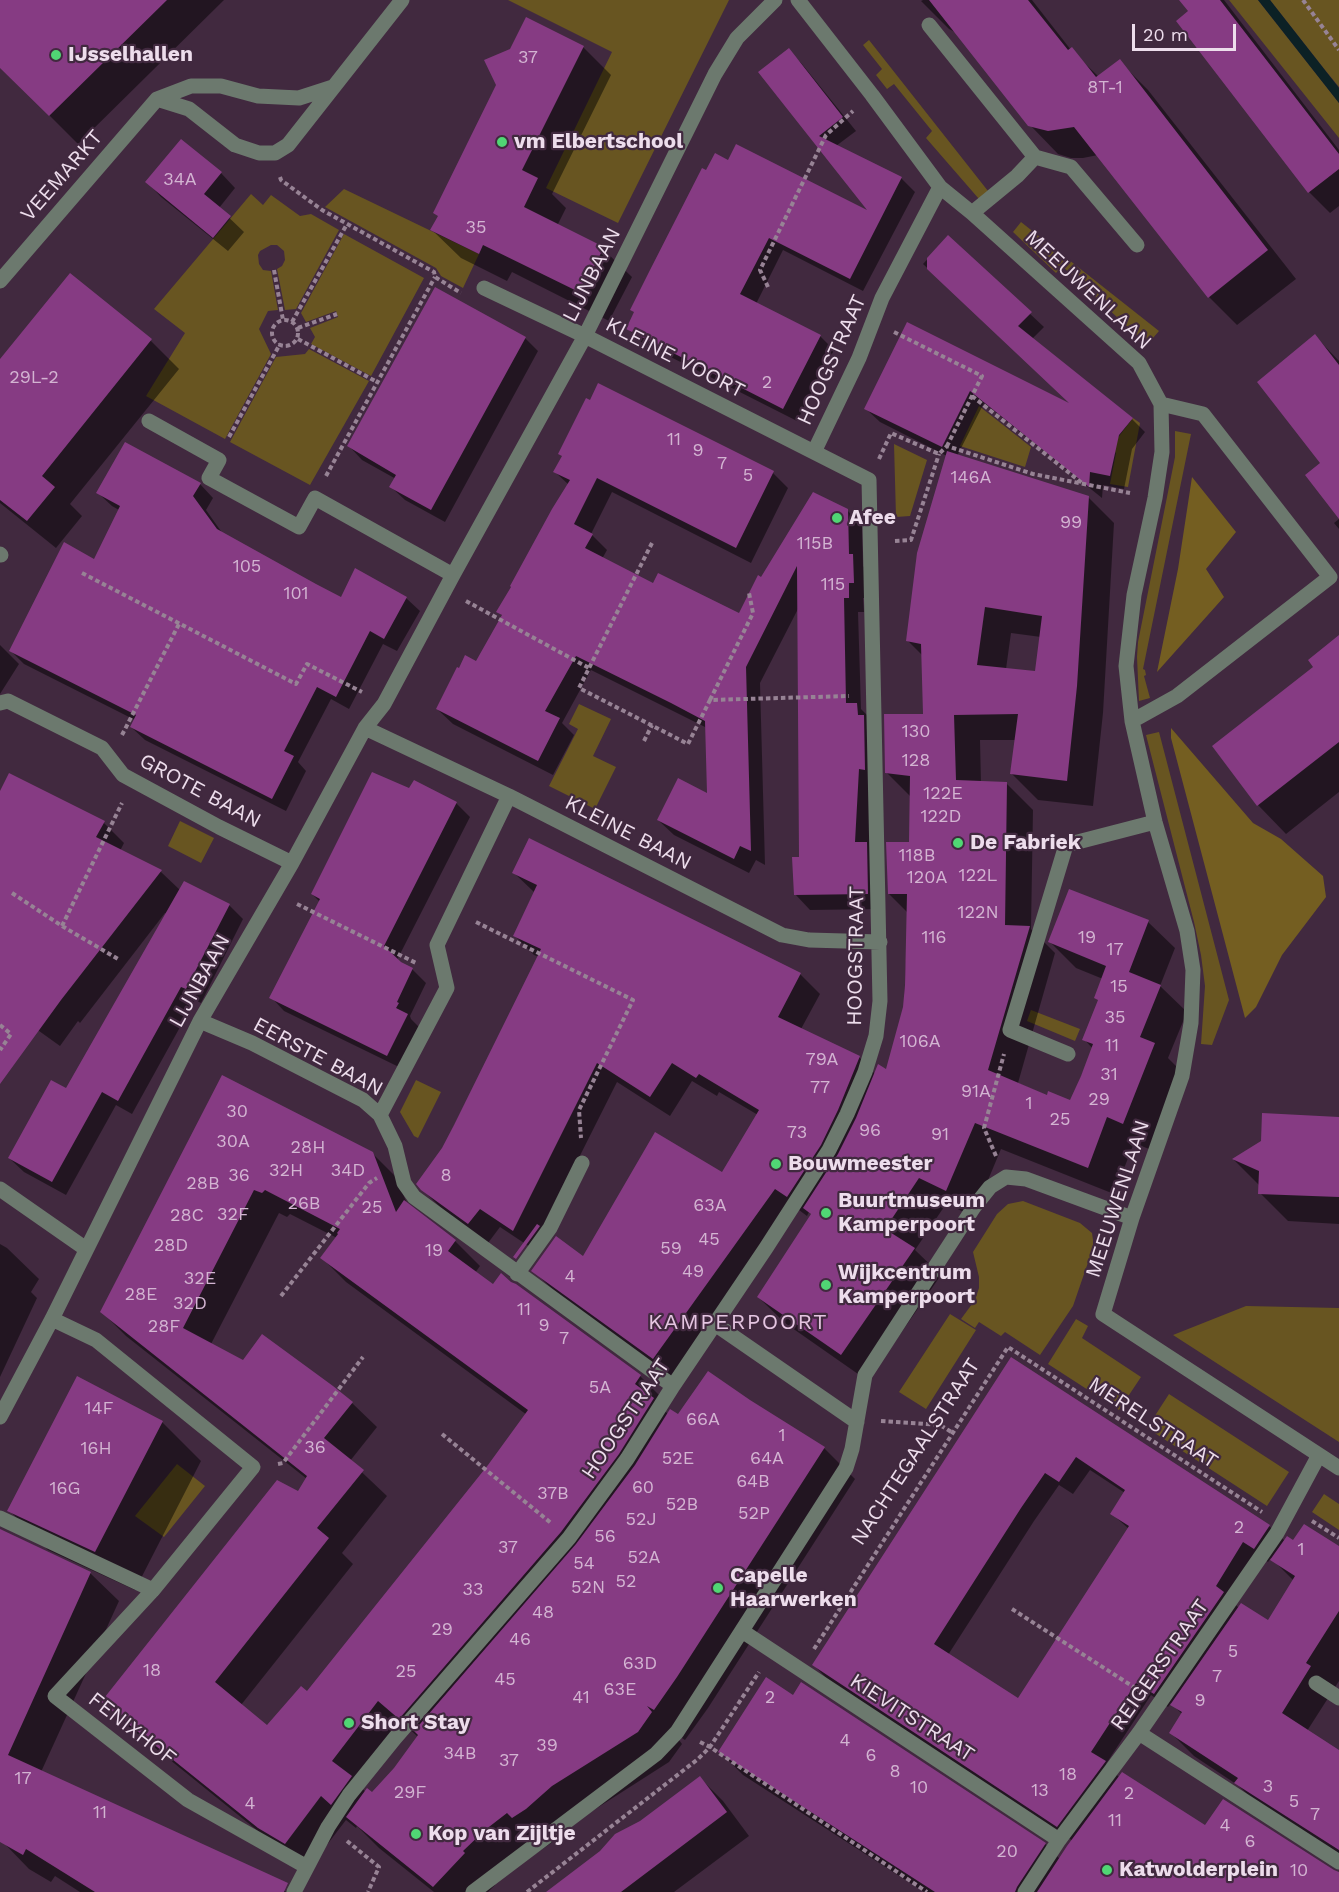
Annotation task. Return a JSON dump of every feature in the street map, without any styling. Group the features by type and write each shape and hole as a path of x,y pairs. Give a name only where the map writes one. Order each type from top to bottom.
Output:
{"street":[{"path":"157,99 189,109 235,145 259,153 275,153 288,145 402,0"},
{"name":"LIJNBAAN","path":"0,1418 52,1319 200,1021 292,863 365,728 384,704 585,336 715,74 737,38 775,0"},
{"name":"MEEUWENLAAN","path":"798,0 872,94 940,187 1139,363 1161,404 1162,452 1155,498 1134,595 1126,666 1132,720 1155,822 1186,931 1192,970 1191,1023 1182,1076 1132,1218 1103,1314 1339,1468"},
{"path":"929,25 1035,157 1071,167 1137,245"},
{"name":"VEEMARKT","path":"0,281 157,99 191,86 221,86 258,96 299,98 333,87"},
{"path":"972,213 1017,176 1035,157"},
{"name":"HOOGSTRAAT","path":"294,1892 328,1827 349,1795 395,1738 569,1538 627,1459 829,1150 861,1083 876,1036 880,1001 869,480 814,452 859,358 882,298 940,187"},
{"name":"KLEINE VOORT","path":"484,288 585,336 814,452"},
{"path":"1132,720 1177,696 1330,577 1203,414 1161,404"},
{"path":"149,421 219,460 209,478 299,527 315,498 453,575"},
{"name":"GROTE BAAN","path":"0,703 8,700 102,748 123,775 292,863"},
{"name":"KLEINE BAAN","path":"365,728 509,796 782,935 809,940 879,942"},
{"path":"380,1115 447,988 437,945 509,796"},
{"path":"1068,1054 1010,1030 1066,845 1155,822"},
{"name":"EERSTE BAAN","path":"200,1021 252,1043 363,1100 380,1115 395,1146 404,1183 414,1197 673,1386"},
{"path":"517,1274 549,1228 582,1163"},
{"path":"473,1892 656,1754 677,1732 846,1468 852,1449 865,1375 974,1207 990,1187 1006,1177 1026,1179 1132,1218"},
{"path":"0,1189 86,1249"},
{"path":"52,1319 96,1340 253,1467"},
{"path":"715,1324 857,1422"},
{"name":"REIGERSTRAAT","path":"1025,1892 1059,1840 1139,1733 1281,1525 1319,1455"},
{"name":"FENIXHOF","path":"253,1467 153,1590 55,1696 188,1800 307,1867"},
{"path":"0,1518 153,1590"},
{"name":"KIEVITSTRAAT","path":"742,1631 1059,1840"},
{"path":"1316,1683 1339,1698"},
{"path":"1139,1733 1339,1862"}],"path":[{"path":"1303,0 1339,50"},
{"path":"768,286 760,270 826,135 872,94"},
{"path":"275,153 281,180 322,210 434,272 435,278 315,498"},
{"path":"292,322 347,224"},
{"path":"274,270 283,320"},
{"path":"435,278 466,296 484,288"},
{"path":"298,328 337,314"},
{"path":"288,319 292,322 296,323 298,328 298,339 291,345 282,346 275,342 272,334 273,326 280,320 288,319"},
{"path":"870,542 911,540 939,454 948,446 982,376 873,322"},
{"path":"298,339 377,382"},
{"path":"219,460 227,440 280,344"},
{"path":"972,396 1083,483"},
{"path":"869,480 891,433 939,454"},
{"path":"948,446 1033,474 1155,498"},
{"path":"652,543 579,688 688,744 753,613 750,593"},
{"path":"82,573 296,684 307,664 384,704"},
{"path":"445,589 589,668"},
{"path":"110,759 179,624"},
{"path":"710,700 873,696"},
{"path":"644,741 652,725"},
{"path":"62,926 133,780"},
{"path":"12,893 118,959"},
{"path":"274,893 420,965 437,945"},
{"path":"454,910 633,1000 579,1110 582,1163"},
{"path":"0,1025 11,1034 0,1050"},
{"path":"1006,1177 984,1128 1010,1030"},
{"path":"281,1296 369,1184 399,1164"},
{"name":"NACHTEGAALSTRAAT","path":"801,1670 1008,1347"},
{"name":"MERELSTRAAT","path":"1008,1347 1281,1525"},
{"path":"253,1467 283,1463 363,1357"},
{"path":"857,1422 940,1425 953,1433"},
{"path":"442,1434 569,1538"},
{"path":"1291,1507 1339,1538"},
{"path":"1012,1609 1158,1703"},
{"path":"677,1732 710,1747 927,1892"},
{"path":"328,1827 379,1867 368,1892"}],"shaded area":[{"path":"508,0 729,0 618,223 546,188 612,52"},
{"path":"1229,0 1258,0 1339,103 1339,138"},
{"path":"1258,0 1270,0 1339,88 1339,103"},
{"path":"1270,0 1339,0 1339,87 1325,70"},
{"path":"869,40 988,191 979,199 926,138 932,131 894,84 887,89 876,75 882,69 863,45"},
{"path":"344,189 479,254 463,288 441,276 436,268 325,207"},
{"path":"251,194 263,205 271,195 300,216 311,214 339,230 296,309 285,310 277,269 285,260 284,251 277,245 271,245 260,251 259,264 263,270 271,271 278,310 268,311 259,329 271,354 225,439 146,396 185,333 154,309"},
{"path":"1021,222 1159,331 1147,345 1062,266 1056,273 1013,232"},
{"path":"344,234 424,278 371,376 311,344 315,337 310,328 338,317 336,311 306,322 301,313"},
{"path":"309,349 369,381 310,485 230,442 276,357 305,354"},
{"path":"979,406 1031,447 1025,467 960,446"},
{"path":"1133,418 1140,423 1128,487 1110,484 1116,453 1110,448"},
{"path":"1175,431 1191,434 1143,669 1150,698 1139,701 1138,642 1175,457"},
{"path":"894,444 927,460 910,516 896,517"},
{"path":"1192,477 1236,532 1206,569 1224,597 1157,672 1178,569"},
{"path":"579,704 611,719 593,756 616,767 595,809 549,786 578,729 569,724"},
{"path":"1171,728 1253,823 1281,839 1323,876 1326,897 1282,955 1256,1007 1245,1018 1171,738"},
{"path":"1159,732 1229,1000 1212,1045 1201,1044 1205,986 1201,955 1146,735"},
{"path":"180,821 214,838 201,863 168,846"},
{"path":"1031,1010 1080,1029 1075,1041 1027,1021"},
{"path":"416,1080 441,1092 418,1138 414,1136 400,1112"},
{"path":"1023,1201 1080,1223 1092,1233 1093,1240 1093,1248 1073,1306 1040,1355 1005,1332 1001,1336 979,1322 975,1328 961,1319 975,1300 979,1288 979,1277 973,1252 997,1214 1008,1204"},
{"path":"1246,1306 1339,1308 1339,1442 1173,1335"},
{"path":"950,1314 976,1330 926,1409 899,1392"},
{"path":"1076,1319 1088,1326 1082,1338 1141,1377 1119,1410 1048,1364"},
{"path":"1169,1394 1289,1472 1267,1506 1147,1428"},
{"path":"177,1464 205,1486 164,1537 135,1516"},
{"path":"1324,1494 1339,1504 1339,1530 1312,1512"}],"building":[{"name":"IJsselhallen","path":"0,0 167,0 49,116 0,68"},
{"path":"929,0 1028,0 1068,50 1072,47 1096,77 1120,59 1268,250 1208,298 1074,127 1048,131 1028,126"},
{"path":"1179,0 1220,0 1339,154 1339,169 1308,193 1176,21 1188,11"},
{"name":"vm Elbertschool","path":"526,17 584,46 522,170 538,178 524,207 604,247 581,293 483,245 479,254 430,230 438,216 433,213 496,85 484,60 510,49"},
{"path":"789,48 843,117 819,136 902,177 850,279 769,238 740,294 821,335 783,409 626,329 634,312 630,310 650,270 702,168 706,170 715,153 728,160 736,144 867,210 758,72"},
{"path":"181,139 222,172 204,194 231,216 213,238 145,182"},
{"path":"948,235 1032,312 1018,326 1133,418 1119,435 1110,476 1090,472 1089,487 970,391 942,447 864,409 907,322 1069,403 927,269 927,258"},
{"path":"70,273 152,339 42,476 55,487 27,521 0,500 0,359"},
{"path":"435,287 526,337 431,510 389,487 396,475 347,446"},
{"path":"1315,334 1339,365 1339,519 1305,475 1320,463 1257,382"},
{"path":"598,383 774,471 736,548 597,478 574,524 593,534 585,548 653,583 658,573 739,613 758,575 761,577 813,492 848,509 849,554 853,554 854,583 849,583 849,598 844,598 846,703 857,703 858,715 864,715 865,770 859,769 855,842 867,842 868,894 794,895 792,857 799,857 797,566 746,667 751,851 740,846 734,859 657,820 678,778 707,793 705,721 671,703 576,656 545,711 560,718 538,761 436,709 465,655 476,661 502,615 496,612 570,480 553,472 562,456 558,454 586,398 590,400"},
{"path":"125,442 201,483 193,496 217,529 316,584 341,597 355,568 407,597 384,639 370,631 336,697 317,687 284,751 294,756 272,799 130,727 136,715 9,651 64,542 94,559 120,506 96,493"},
{"path":"947,451 1089,496 1077,686 1067,781 1010,774 1018,714 954,715 956,780 1007,782 1005,925 1030,926 988,1070 1047,1095 1048,1091 1070,1100 1081,1076 1093,1044 1082,1040 1098,1000 1094,998 1106,966 1048,942 1069,889 1149,920 1129,972 1161,985 1140,1037 1155,1043 1123,1124 1107,1117 1088,1168 975,1123 946,1191 919,1178 885,1229 915,1248 841,1355 757,1297 811,1214 803,1208 838,1154 856,1118 878,1064 886,1069 903,1007 907,894 888,894 886,842 909,842 910,776 885,773 884,714 923,714 921,644 906,641 917,553","holes":["985,607 1042,616 1035,671 977,665"]},
{"path":"1339,635 1339,742 1257,806 1212,746 1313,667 1308,660"},
{"path":"372,772 409,788 414,780 457,802 384,946 401,962 413,968 396,1008 408,1014 387,1056 269,998 320,899 311,894"},
{"path":"9,773 105,821 96,837 162,870 61,1000 0,1084 0,791"},
{"path":"529,838 801,973 778,1017 860,1056 821,1145 787,1197 775,1189 653,1359 531,1271 556,1236 583,1256 655,1132 722,1172 759,1110 699,1074 696,1078 672,1063 650,1097 597,1063 513,1231 480,1209 468,1224 416,1184 442,1148 541,949 513,936 537,885 512,873"},
{"path":"184,881 230,904 186,989 181,987 118,1101 102,1092 52,1182 8,1158 51,1080 66,1088"},
{"path":"222,1075 373,1152 396,1212 404,1200 456,1240 448,1251 493,1284 501,1273 641,1375 635,1384 654,1398 619,1454 561,1532 399,1719 378,1701 332,1761 352,1776 331,1805 321,1796 285,1844 258,1828 101,1702 277,1480 298,1491 307,1476 100,1312","holes":["254,1190 262,1193 265,1190 340,1229 320,1258 528,1410 488,1465 307,1691 301,1686 267,1725 215,1682 329,1538 317,1528 364,1470 324,1438 353,1402 333,1386 262,1334 243,1360 183,1328"]},
{"path":"1262,1113 1339,1117 1339,1197 1258,1194 1259,1171 1232,1159 1261,1141"},
{"path":"537,1224 540,1226 516,1259 513,1257"},
{"path":"1011,1357 1270,1525 1254,1549 1243,1542 1216,1586 1224,1592 1154,1694 1136,1683 1091,1752 1106,1761 1057,1827 812,1665","holes":["1076,1457 1125,1490 1110,1514 1129,1526 1018,1698 934,1644 1045,1473 1059,1482"]},
{"path":"708,1371 825,1447 677,1677 654,1710 647,1706 652,1712 638,1732 552,1786 512,1818 507,1813 463,1851 465,1853 433,1887 346,1817 367,1788 372,1792 394,1768 418,1735 414,1731 576,1544 635,1465 670,1409 678,1414"},
{"path":"77,1376 163,1421 95,1552 7,1511"},
{"path":"1304,1524 1339,1546 1339,1611 1306,1663 1311,1666 1282,1713 1339,1750 1339,1850 1234,1783 1238,1778 1169,1733 1182,1712 1170,1705 1241,1603 1268,1620 1295,1576 1270,1560 1287,1536 1293,1540"},
{"path":"0,1529 91,1572 8,1755 288,1883 284,1892 95,1892 26,1849 23,1855 0,1842"},
{"path":"766,1677 793,1695 801,1682 1046,1843 1015,1892 935,1892 718,1752"},
{"path":"1122,1772 1205,1825 1223,1799 1339,1872 1339,1892 1037,1892 1067,1846"},
{"path":"700,1776 727,1812 621,1892 546,1892 600,1851 615,1834 640,1821"}],"place":[{"name":"IJsselhallen","path":"56,55"},
{"name":"vm Elbertschool","path":"502,142"},
{"name":"Afee","path":"837,518"},
{"name":"De Fabriek","path":"958,843"},
{"name":"Bouwmeester","path":"776,1164"},
{"name":"Buurtmuseum Kamperpoort","path":"826,1213"},
{"name":"Wijkcentrum Kamperpoort","path":"826,1285"},
{"name":"Capelle Haarwerken","path":"718,1588"},
{"name":"Short Stay","path":"349,1723"},
{"name":"Kop van Zijltje","path":"416,1834"},
{"name":"Katwolderplein","path":"1107,1870"}],"district":[{"name":"KAMPERPOORT","path":"738,1323"}]}
